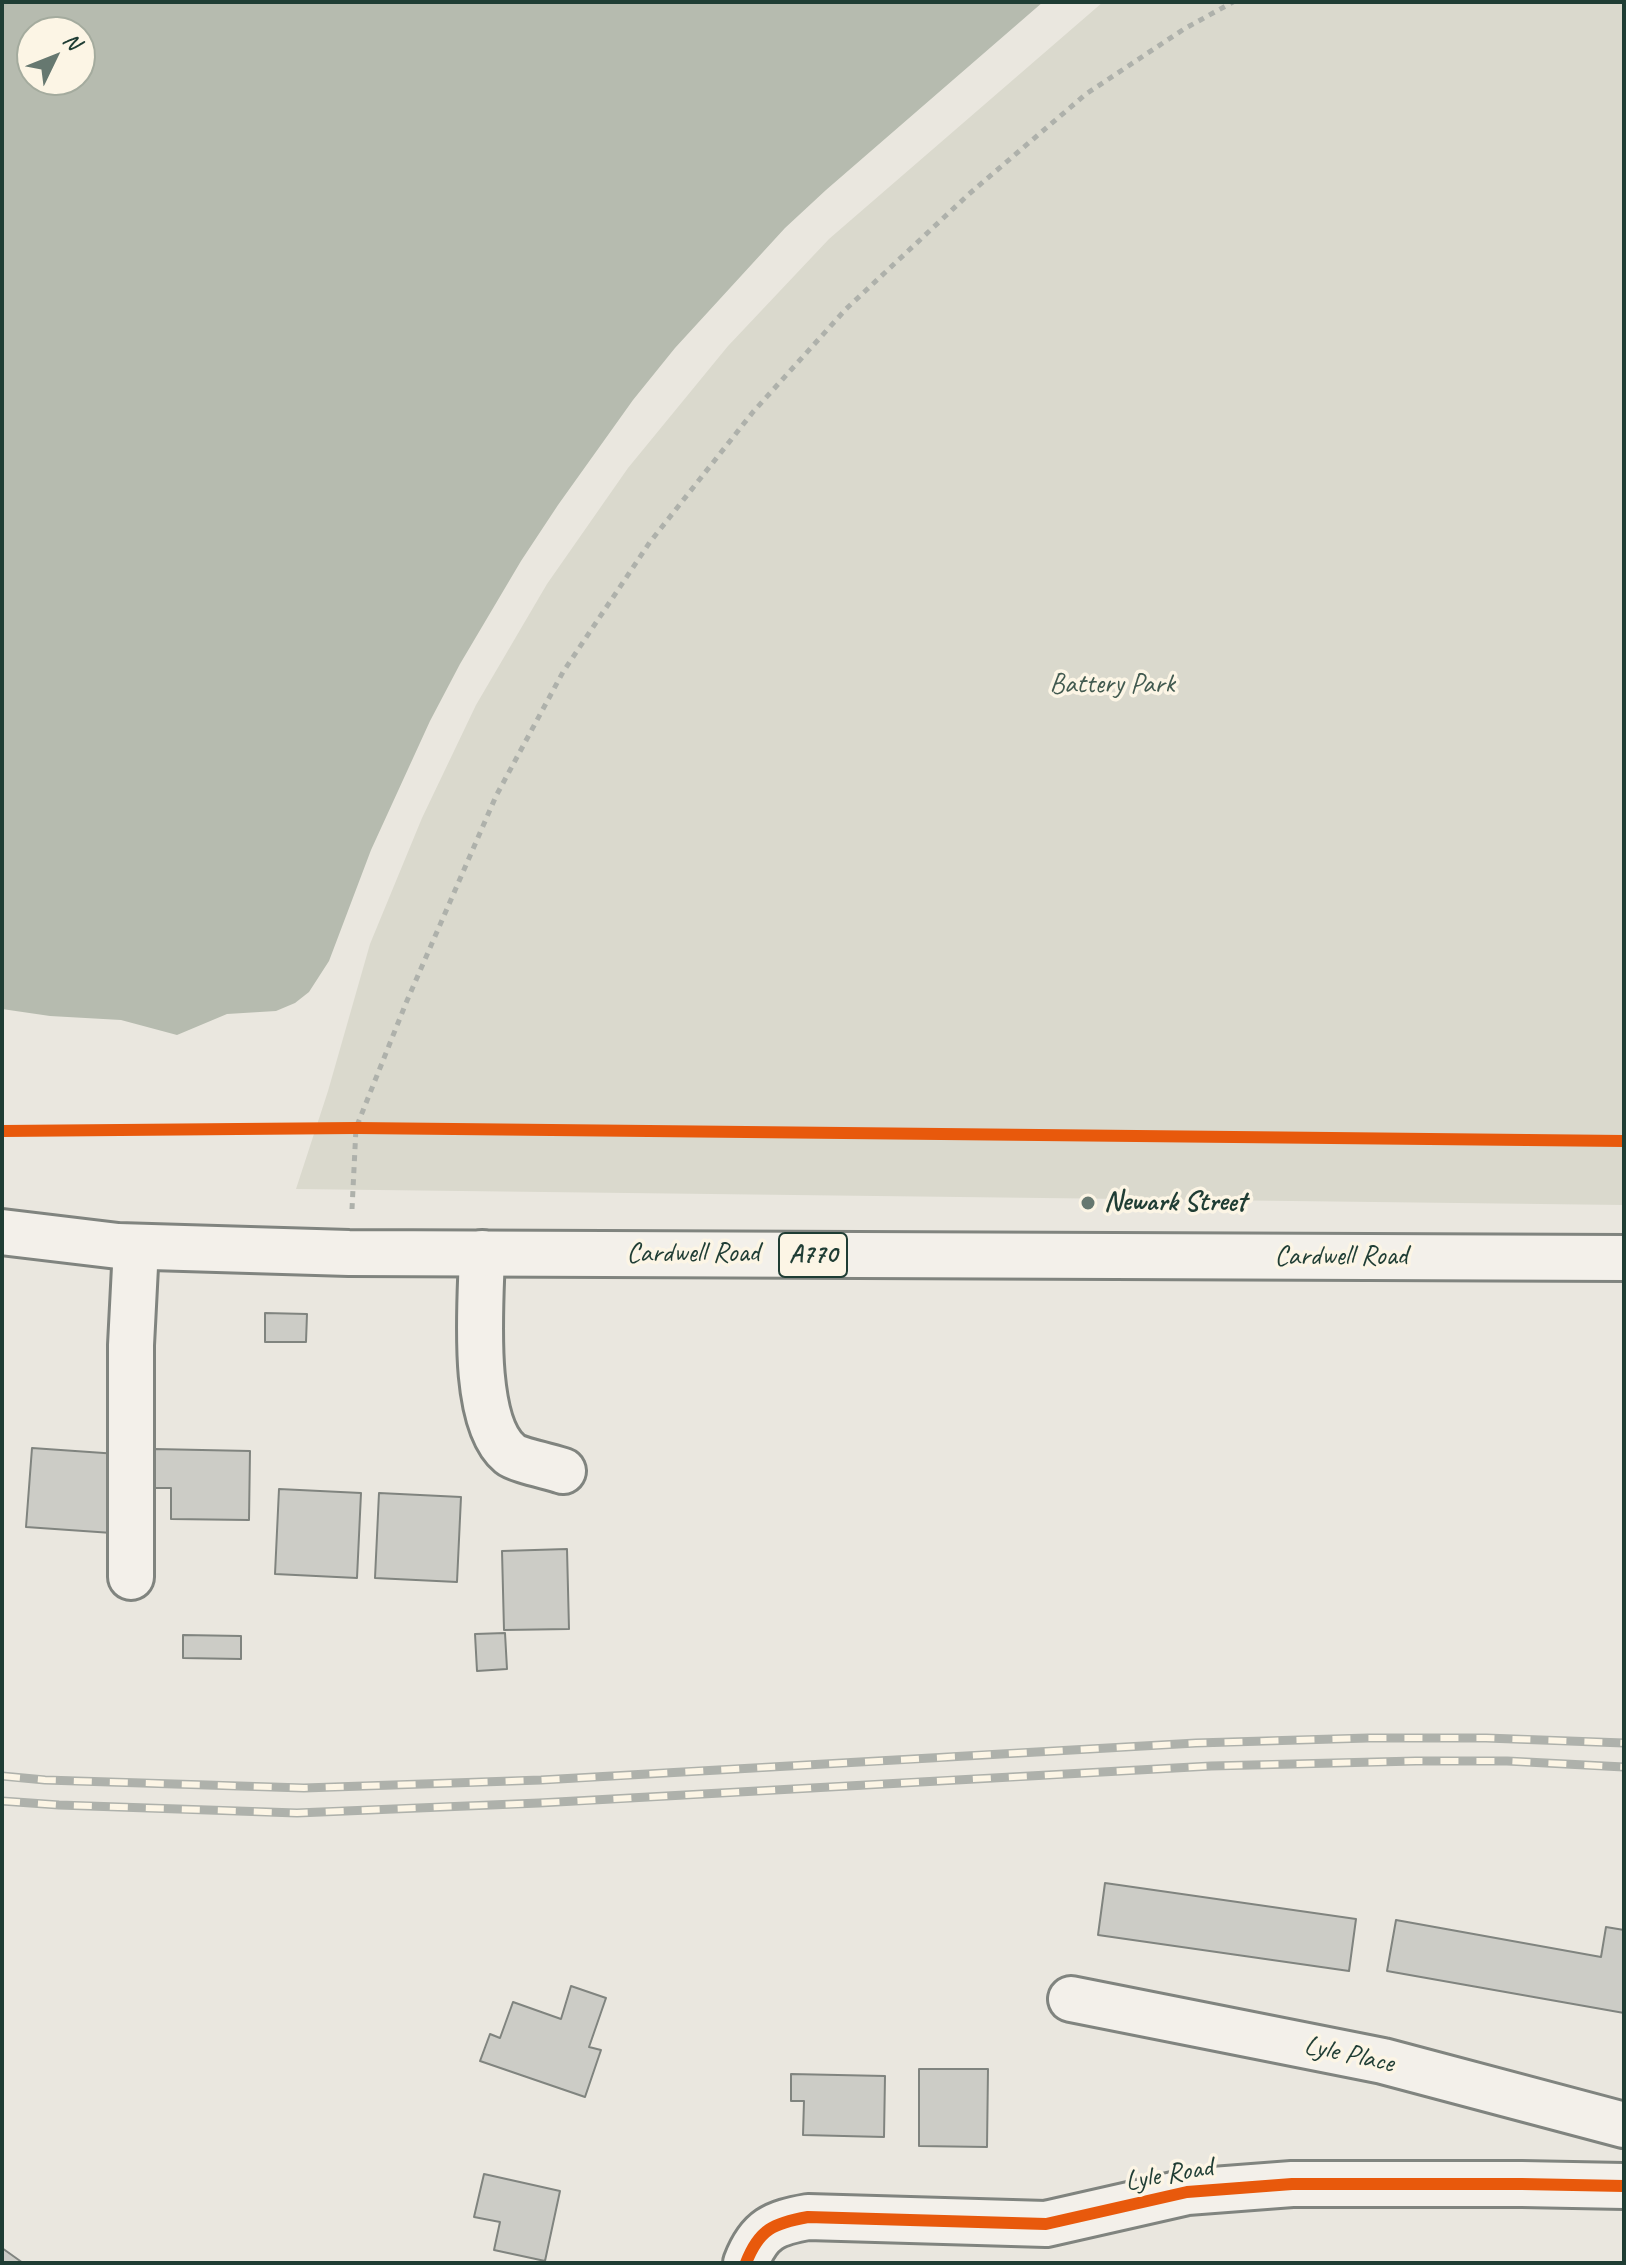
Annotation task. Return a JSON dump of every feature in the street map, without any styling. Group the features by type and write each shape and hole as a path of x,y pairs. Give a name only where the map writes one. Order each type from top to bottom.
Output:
{"main road":[{"name":"Cardwell Road","path":"2,1232 136,1247 349,1253 1624,1258"},
{"path":"131,1577 131,1345 136,1247"},
{"path":"482,1253 480,1366 492,1429 510,1455 563,1471"},
{"name":"Lyle Place","path":"1071,1999 1383,2061 1624,2125"},
{"name":"Lyle Road","path":"746,2263 756,2240 781,2222 808,2217 1046,2224 1187,2192 1292,2184 1624,2186"}],"path":[{"path":"349,1253 356,1128 406,1003 496,796 563,672 650,542 753,412 846,309 969,194 1086,94 1184,29 1233,2"},
{"path":"341,1128 372,1128"}],"green space":[{"name":"Battery Park","path":"1103,2 1624,2 1624,1205 296,1189 370,944 422,818 476,705 547,584 628,468 728,346 829,239"}],"shaded area":[{"path":"2,2 1043,2 785,228 675,348 633,400 521,561 460,664 430,721 371,850 329,961 309,992 295,1003 276,1011 227,1014 177,1035 121,1020 50,1016 2,1009"}],"building":[{"path":"265,1313 307,1314 306,1342 265,1342"},
{"path":"32,1448 118,1454 112,1533 26,1527"},
{"path":"154,1449 250,1451 249,1520 171,1519 171,1488 154,1488"},
{"path":"279,1489 361,1493 357,1578 275,1574"},
{"path":"379,1493 461,1497 457,1582 375,1578"},
{"path":"567,1549 569,1629 504,1630 502,1551"},
{"path":"505,1633 507,1669 477,1671 475,1634"},
{"path":"183,1635 241,1636 241,1659 183,1658"},
{"path":"1105,1883 1356,1919 1349,1971 1098,1935"},
{"path":"1396,1920 1601,1957 1606,1927 1624,1930 1624,2013 1387,1971"},
{"path":"571,1986 606,1998 589,2047 601,2050 585,2097 480,2061 490,2034 500,2038 513,2002 561,2019"},
{"path":"919,2069 988,2069 987,2147 919,2146"},
{"path":"791,2074 885,2076 884,2137 803,2135 804,2101 791,2101"},
{"path":"484,2174 560,2191 545,2261 494,2250 500,2222 474,2217"},
{"path":"2,2248 23,2263 2,2263"}],"railway":[{"path":"2,1776 304,1788 541,1780 1196,1743 1368,1738 1624,1743"},
{"path":"2,1801 297,1813 539,1803 1211,1766 1507,1761 1624,1767"}],"cycle path":[{"path":"2,1131 356,1128 1624,1141"},
{"path":"746,2263 762,2235 777,2225 808,2217 1046,2224 1187,2192 1292,2184 1624,2186"}],"place":[{"name":"Newark Street","path":"1088,1203"}]}
